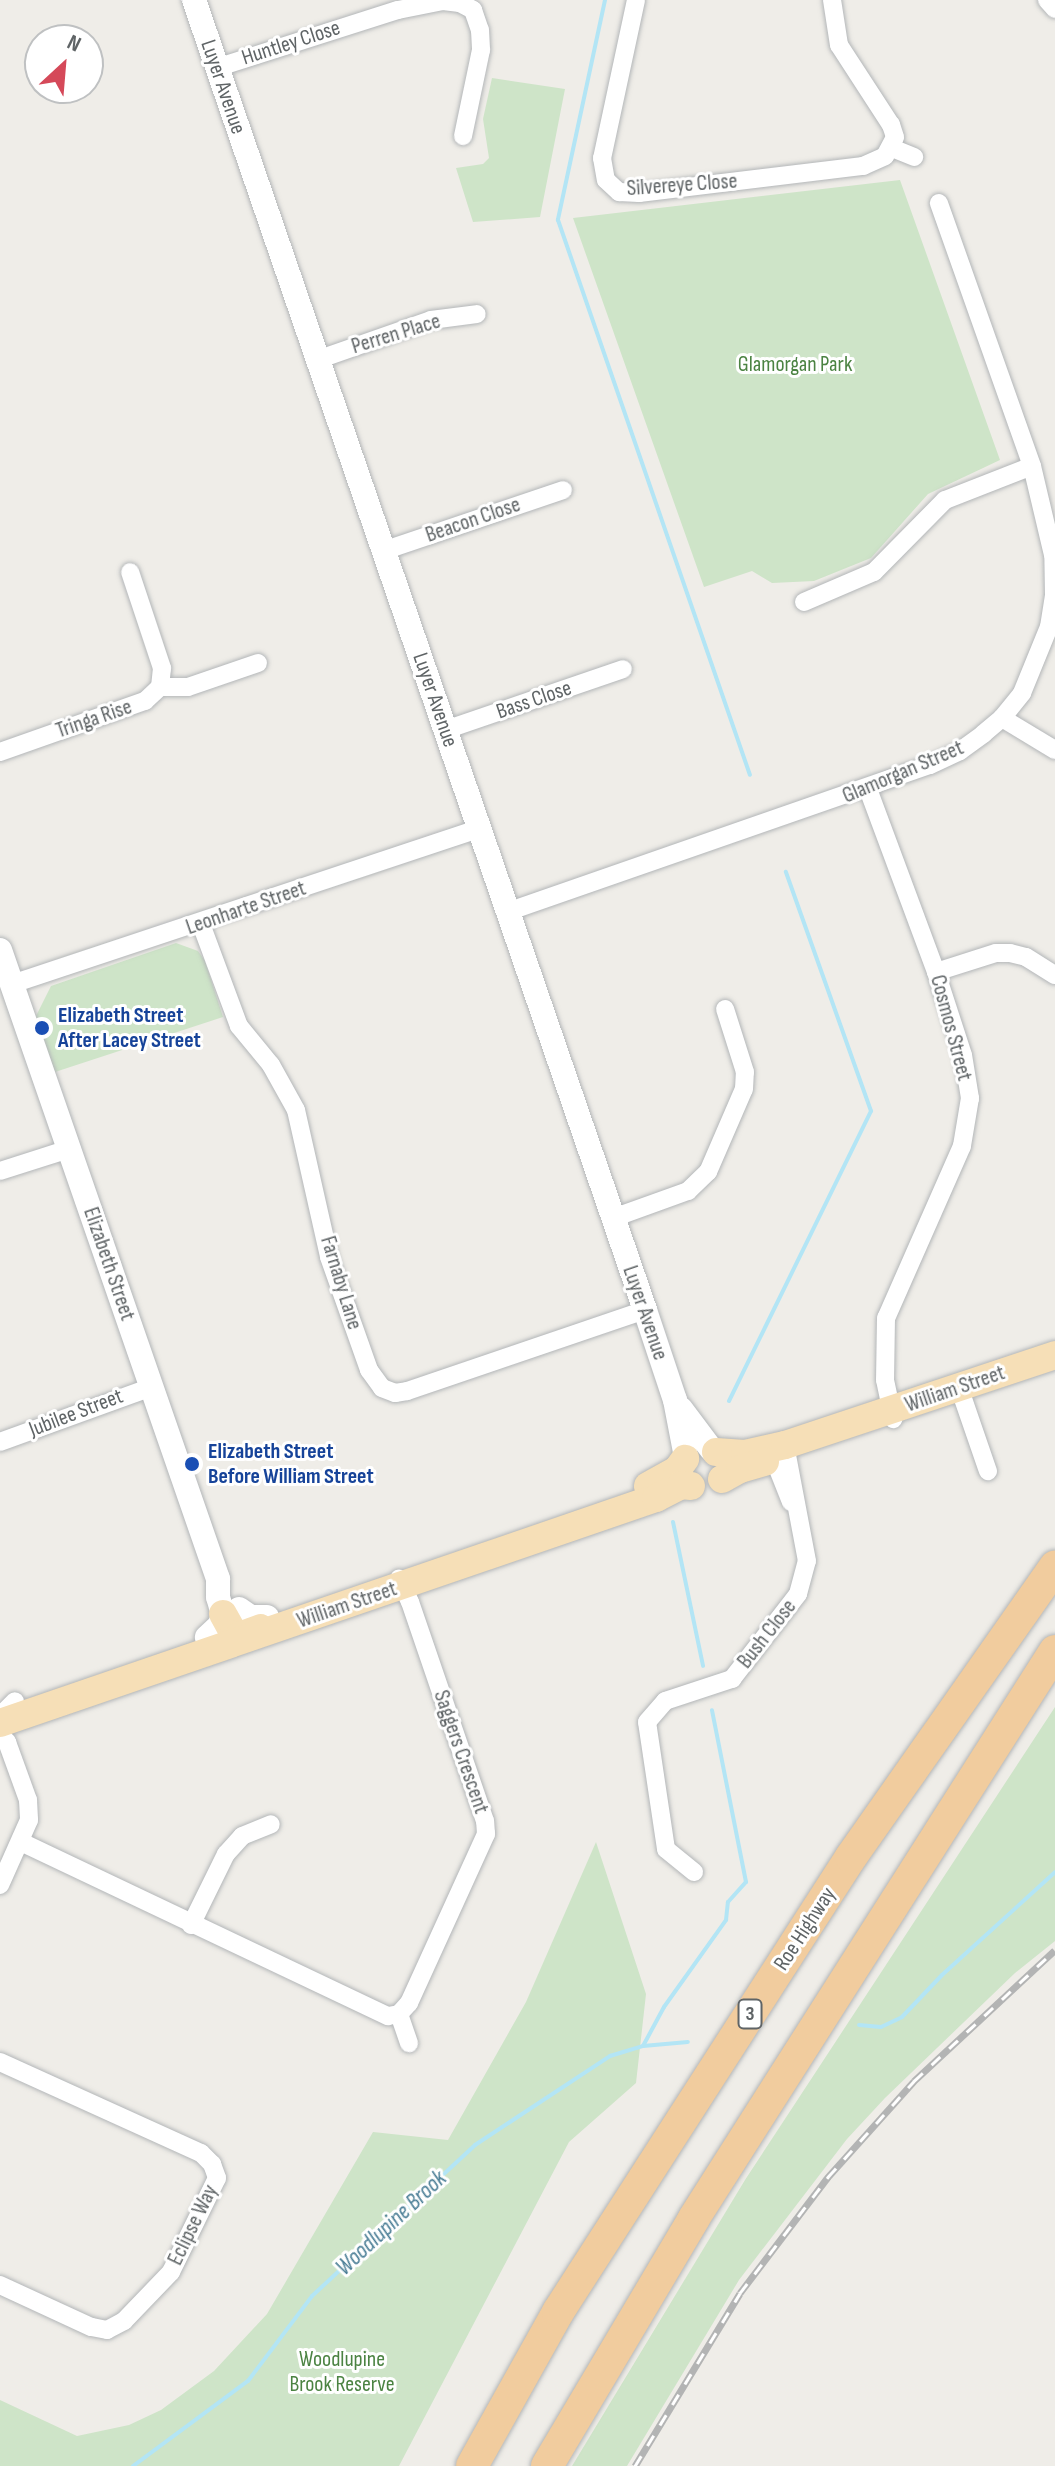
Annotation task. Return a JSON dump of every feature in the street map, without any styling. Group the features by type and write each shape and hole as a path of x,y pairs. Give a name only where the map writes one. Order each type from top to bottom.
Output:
{"highway":[{"name":"Roe Highway","path":"472,2466 558,2312 851,1857 1055,1567"},
{"path":"547,2466 702,2205 1055,1651"}],"main road":[{"name":"William Street","path":"698,1461 725,1467 722,1479 779,1453 961,1393 1055,1355"},
{"name":"William Street","path":"961,1393 1055,1368"},
{"name":"William Street","path":"7,1720 227,1628 303,1605 338,1600 400,1580 637,1492 698,1461 779,1453"},
{"name":"William Street","path":"227,1628 335,1610 400,1580"}],"street":[{"name":"Luyer Avenue","path":"194,0 698,1461"},
{"name":"Silvereye Close","path":"636,0 602,158 606,180 619,192 639,193 863,166 875,163 892,148"},
{"path":"832,0 839,45 891,125 895,137 892,148 914,157"},
{"name":"Huntley Close","path":"216,68 398,10 443,1 460,3 473,10 480,30 481,50 463,136"},
{"name":"Glamorgan Street","path":"507,912 868,789 960,751 1002,718 1035,667 1049,627 1054,594 1053,555 1032,466 939,203"},
{"name":"Perren Place","path":"317,360 431,320 477,314"},
{"path":"804,602 874,572 945,500 1032,466"},
{"name":"Beacon Close","path":"383,551 563,490"},
{"path":"130,572 162,668 160,687 188,687 258,663"},
{"name":"Bass Close","path":"445,730 623,669"},
{"name":"Tringa Rise","path":"0,752 145,701 160,687"},
{"path":"1002,718 1055,750"},
{"name":"Cosmos Street","path":"868,789 936,972 963,1055 970,1098 962,1146 890,1306 884,1332 887,1357 885,1380 900,1414"},
{"name":"Leonharte Street","path":"12,984 201,924 479,829"},
{"name":"Farnaby Lane","path":"201,924 239,1026 271,1065 296,1110 329,1257 369,1370 382,1388 395,1393 407,1391 645,1310"},
{"name":"Elizabeth Street","path":"0,950 218,1579 218,1597 227,1628"},
{"path":"936,972 996,953 1010,953 1026,957 1055,975"},
{"path":"613,1218 688,1191 708,1172 744,1089 745,1072 725,1009"},
{"path":"0,1171 69,1149"},
{"name":"Jubilee Street","path":"0,1442 152,1387"},
{"path":"961,1393 988,1471"},
{"name":"Bush Close","path":"694,1872 666,1849 647,1722 665,1701 732,1679 788,1610 805,1578 807,1561 799,1519 779,1453"},
{"name":"Saggers Crescent","path":"399,2014 409,2003 486,1834 485,1821 400,1580"},
{"path":"0,1885 29,1820 28,1800 7,1720"},
{"path":"191,1925 226,1854 242,1836 271,1824"},
{"path":"21,1842 388,2016 399,2014 409,2043"},
{"name":"Eclipse Way","path":"0,2062 201,2153 212,2164 217,2178 186,2248 171,2272 124,2321 107,2330 91,2327 0,2285"}],"green space":[{"path":"492,78 565,89 540,217 473,222 456,168 483,164 489,158 483,119"},
{"name":"Glamorgan Park","path":"900,180 1000,460 928,494 871,558 814,581 772,583 752,571 704,587 573,218"},
{"path":"176,943 198,951 205,961 223,1017 55,1072 36,1016 51,986"},
{"path":"1055,1707 1055,1941 1015,1973 885,2098 847,2139 739,2280 627,2466 572,2466 745,2180"},
{"name":"Woodlupine Brook Reserve","path":"596,1842 646,1994 636,2083 569,2142 399,2466 0,2466 0,2400 77,2436 129,2425 161,2410 214,2371 267,2314 373,2132 448,2140 526,2002"}],"waterway":[{"path":"605,0 558,220 750,775"},
{"path":"729,1401 871,1111 786,872"},
{"path":"673,1522 703,1666"},
{"path":"643,2046 664,2007 726,1920 728,1902 746,1882 712,1710"},
{"name":"Woodlupine Brook","path":"859,2025 881,2027 902,2017 942,1975 1055,1872"},
{"name":"Woodlupine Brook","path":"133,2466 248,2381 312,2296 475,2145 610,2056 643,2046 688,2042"}],"railway":[{"path":"635,2466 740,2293 828,2177 914,2081 1055,1950"}],"place":[{"name":"Elizabeth Street After Lacey Street","path":"42,1028"},
{"name":"Elizabeth Street Before William Street","path":"192,1464"}]}
